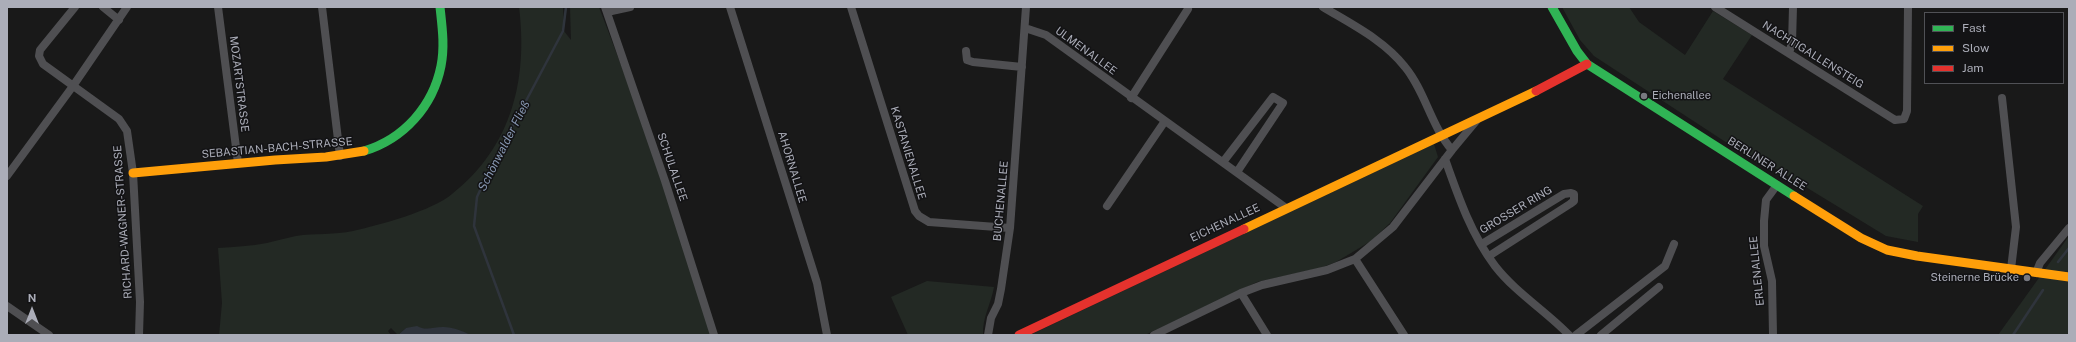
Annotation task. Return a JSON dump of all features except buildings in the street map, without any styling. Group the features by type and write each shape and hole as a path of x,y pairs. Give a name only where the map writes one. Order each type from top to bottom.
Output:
{"street":[{"name":"RICHARD-WAGNER-STRASSE","path":"75,7 40,50 39,56 43,64 118,119 127,130 133,173 140,302 139,335"},
{"path":"103,7 118,20"},
{"path":"7,176 73,86 127,7"},
{"name":"MOZARTSTRASSE","path":"218,7 238,163"},
{"path":"322,7 340,156"},
{"name":"SEBASTIAN-BACH-STRASSE","path":"133,173 238,163 340,156 374,148 386,143 411,125 420,114 436,86 441,65 442,27 440,7"},
{"path":"606,10 630,7"},
{"name":"AHORNALLEE","path":"730,7 817,283 827,335"},
{"name":"KASTANIENALLEE","path":"851,7 914,211 919,216 930,222 1010,228"},
{"name":"BUCHENALLEE","path":"988,335 991,318 998,304 1010,228 1026,7"},
{"path":"1323,7 1378,42 1398,58 1406,67 1452,150"},
{"name":"BERLINER ALLEE","path":"1552,7 1577,51 1587,64 1861,238 1887,250 1917,256 2069,278"},
{"name":"NACHTIGALLENSTEIG","path":"1715,7 1895,120 1900,121 1904,119 1907,111 1908,7"},
{"path":"1789,53 1792,43 1793,7"},
{"path":"1131,98 1188,8"},
{"name":"SCHULALLEE","path":"606,10 668,188 714,335"},
{"name":"ULMENALLEE","path":"1025,28 1046,35 1131,98 1286,208"},
{"path":"966,51 967,60 1022,67"},
{"name":"EICHENALLEE","path":"1018,335 1286,208 1443,136 1565,77 1587,64"},
{"path":"1222,162 1273,97 1283,103 1237,172"},
{"path":"2002,98 2016,227 2010,269"},
{"name":"EICHENALLEE","path":"1154,335 1241,293 1262,285 1327,270 1355,258 1393,227 1478,118"},
{"path":"1107,206 1165,121"},
{"name":"GROSSER RING","path":"1445,159 1464,213 1495,265 1516,288 1550,316 1569,335"},
{"name":"ERLENALLEE","path":"1773,335 1772,281 1764,246 1764,221 1766,200 1777,185"},
{"name":"GROSSER RING","path":"1482,244 1564,194 1574,194 1574,201 1570,204 1489,256"},
{"path":"2036,273 2040,263 2069,228"},
{"path":"1576,335 1665,266 1674,244"},
{"path":"1355,258 1404,335"},
{"path":"1601,335 1659,287"},
{"path":"1241,293 1268,335"},
{"path":"7,306 49,335"}],"shaded area":[{"path":"519,7 563,7 564,31 571,40 570,7 599,7 665,181 714,335 471,335 446,329 406,328 398,335 391,328 388,331 391,335 219,335 222,303 218,248 261,244 303,235 346,232 390,221 419,212 443,200 452,194 472,175 489,155 502,133 511,110 518,85 521,60"},
{"path":"1562,7 1629,7 1639,22 1685,55 1713,11 1752,35 1723,79 1923,206 1918,214 1918,242 1886,236 1773,167 1770,171 1594,56 1580,40"},
{"path":"1434,144 1438,157 1390,223 1371,241 1336,262 1320,268 1257,282 1145,335 1030,335"},
{"path":"2069,236 2069,335 1998,335"},
{"path":"927,281 994,287 985,317 983,335 908,335 891,297"},
{"path":"417,326 427,329 443,327 450,328 471,335 398,335 406,328"}],"waterway":[{"name":"Schönwalder Fließ","path":"514,335 474,226 477,197 491,167 563,31 566,7"},
{"path":"2058,262 2069,248"},
{"path":"2013,335 2043,290"}],"traffic: fast":[{"path":"364,151 378,146 404,129 424,107 431,94 437,81 443,51 440,7"},
{"path":"1552,7 1577,51 1587,64 1794,196"}],"traffic: slow":[{"path":"1244,229 1536,91"},
{"path":"133,173 275,160 326,157 364,151"},
{"path":"1794,196 1861,238 1887,250 1917,256 2069,277"}],"traffic: jam":[{"path":"1536,91 1587,64"},
{"path":"1019,335 1244,229"}],"place":[{"name":"Eichenallee","path":"1644,96"},
{"name":"Steinerne Brücke","path":"2027,278"}]}
